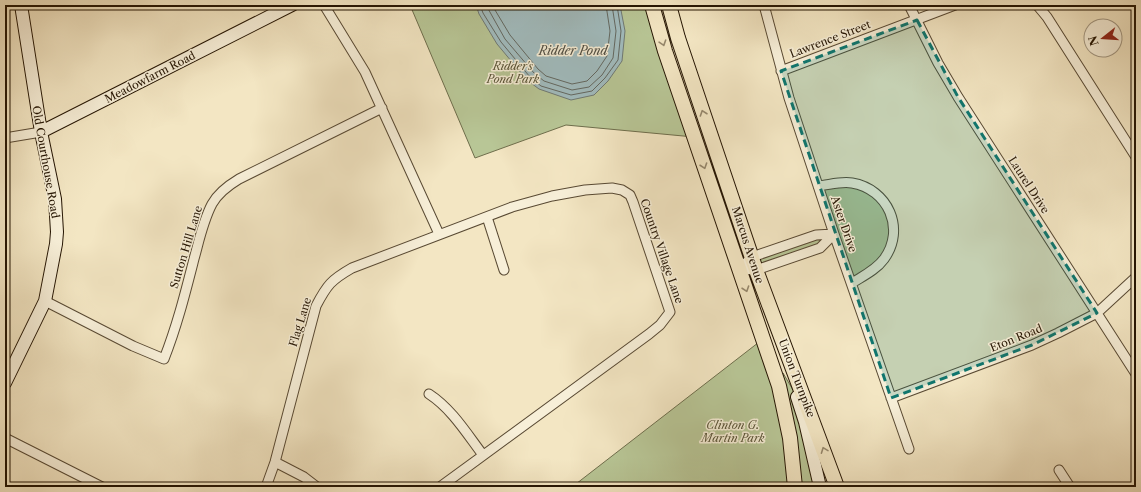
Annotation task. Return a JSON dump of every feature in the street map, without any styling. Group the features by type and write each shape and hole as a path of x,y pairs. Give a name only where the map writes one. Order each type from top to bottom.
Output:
{"main road":[{"name":"Marcus Avenue","path":"652,5 665,51 779,386 790,438 795,487"},
{"name":"Marcus Avenue","path":"669,5 678,38 754,263"},
{"name":"Union Turnpike","path":"754,263 837,487"}],"street":[{"name":"Old Courthouse Road","path":"5,382 45,301 57,232 55,199 40,132 21,5"},
{"name":"Meadowfarm Road","path":"5,138 40,132 292,5"},
{"path":"324,5 364,72 382,108 439,234"},
{"name":"Aster Drive","path":"764,5 789,98 834,234 909,449"},
{"name":"Laurel Drive","path":"909,5 938,64 958,97 1136,374"},
{"name":"Lawrence Street","path":"781,70 955,5"},
{"path":"1037,5 1047,17 1136,157"},
{"name":"Sutton Hill Lane","path":"45,301 133,346 164,359 175,332 204,222 216,198 229,185 239,179 382,108"},
{"path":"818,186 846,183 864,187 880,197 890,214 893,224 893,238 888,252 875,268 852,283"},
{"name":"Country Village Lane","path":"439,234 512,207 552,196 585,190 612,188 622,190 630,195 633,202 670,312 660,325 649,334 440,487"},
{"path":"487,216 504,270"},
{"name":"Flag Lane","path":"266,487 275,462 316,306 325,289 335,278 352,268 439,234"},
{"path":"754,263 820,248 834,234"},
{"path":"739,269 816,235 834,234"},
{"name":"Marcus Avenue","path":"754,263 805,422 820,487"},
{"name":"Eton Road","path":"891,398 1032,345 1097,313 1136,277"},
{"path":"429,394 447,409 483,455"},
{"path":"5,438 102,487"},
{"path":"275,462 317,487"},
{"path":"1059,470 1070,487"}],"highlighted area":[{"path":"917,20 958,97 1097,313 1032,345 891,398 781,71"}],"green space":[{"name":"Ridder's Pond Park","path":"410,5 652,5 694,137 566,125 475,158"},
{"path":"818,186 864,187 891,214 888,252 852,283 834,235 820,248 756,270 752,257 834,234"},
{"name":"Clinton G. Martin Park","path":"763,339 783,401 783,373 796,395 820,487 572,487"}],"water":[{"name":"Ridder Pond","path":"476,5 620,5 625,31 622,61 608,81 594,95 571,100 539,89 527,80 497,44 479,14"}]}
